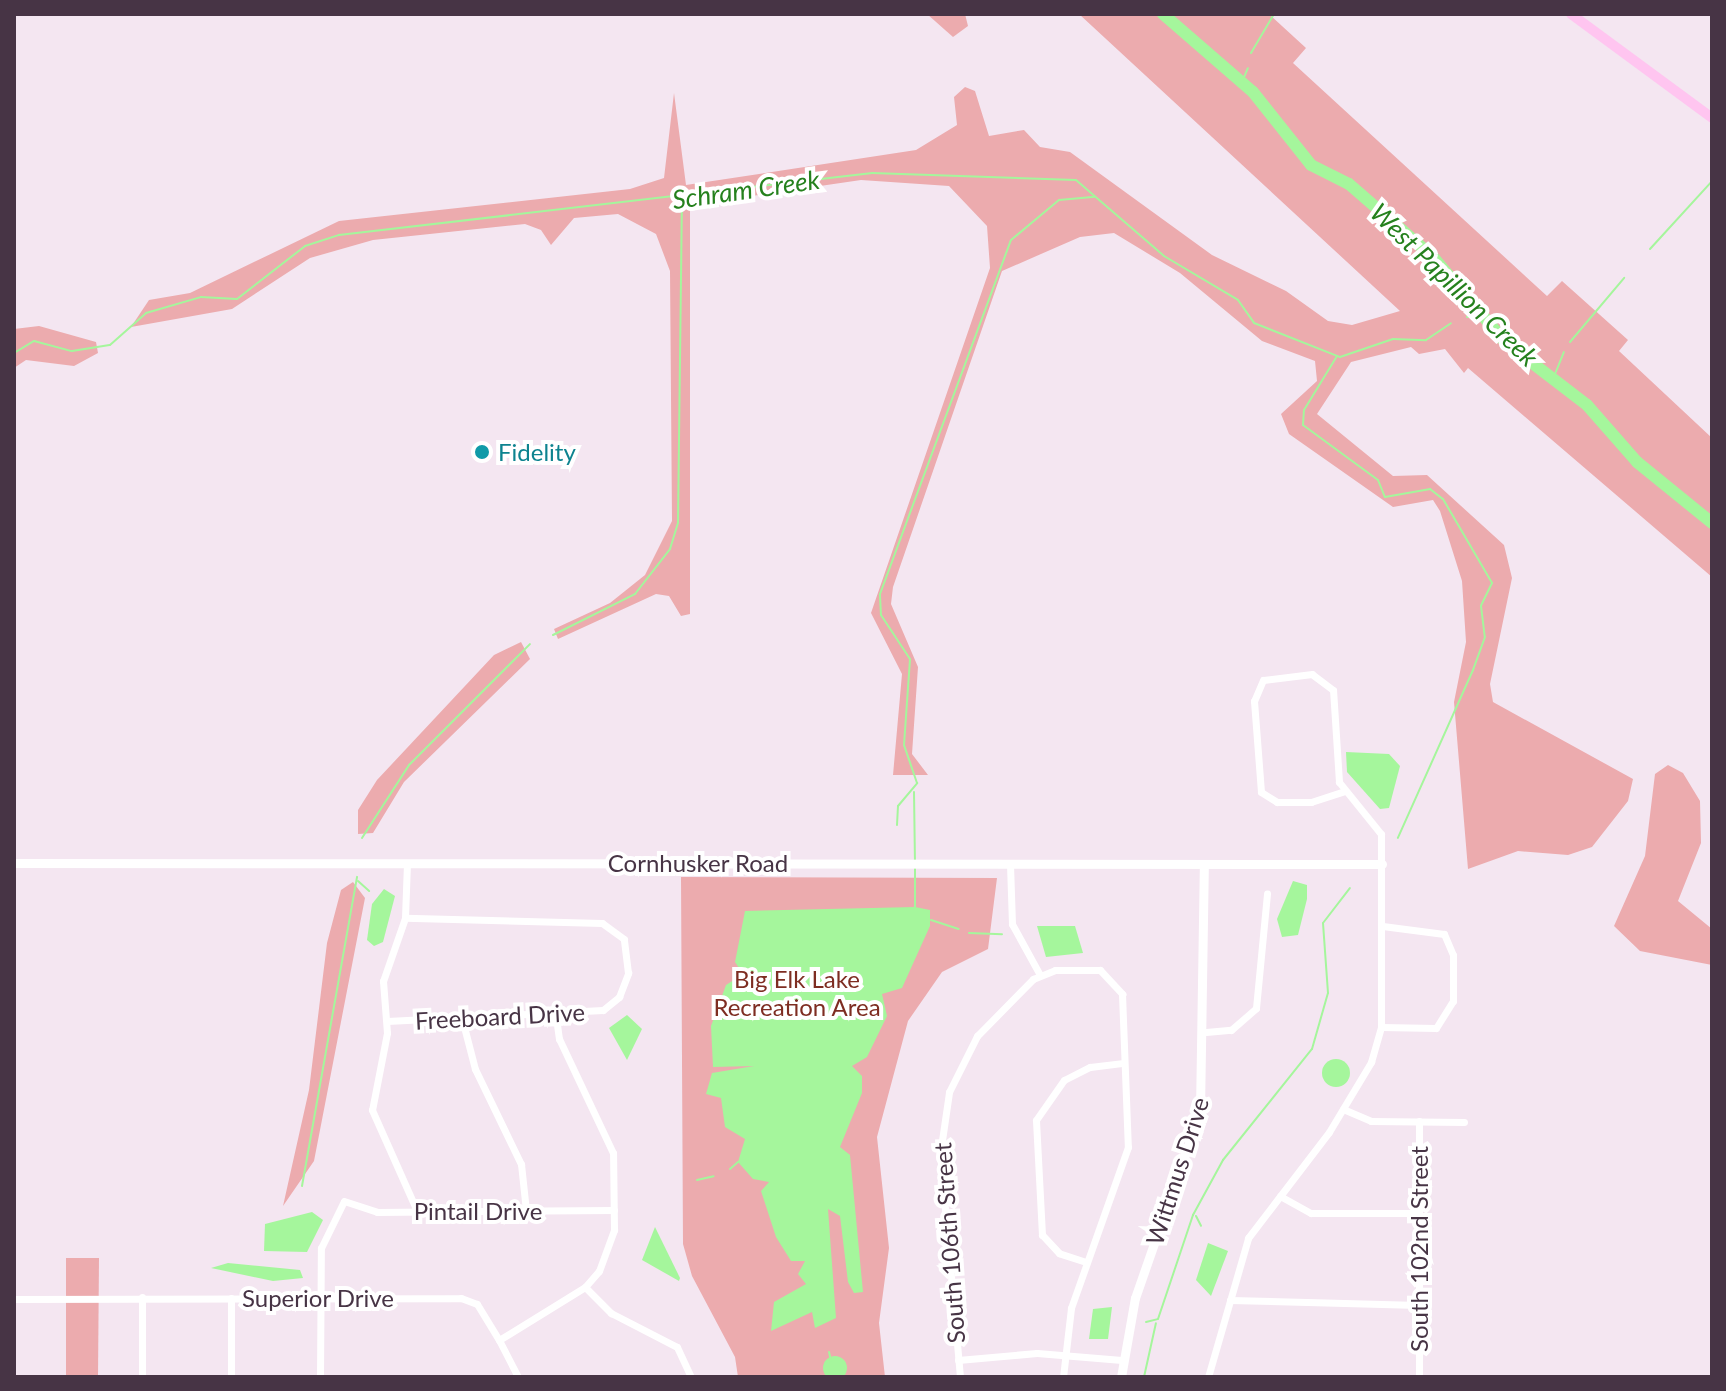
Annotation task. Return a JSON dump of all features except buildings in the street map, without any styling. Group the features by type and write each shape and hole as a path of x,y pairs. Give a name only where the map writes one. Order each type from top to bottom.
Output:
{"main road":[{"path":"1571,14 1712,118"}],"street":[{"path":"1208,1377 1248,1238 1343,1109 1371,1062 1381,1027 1381,834 1345,791 1336,772 1334,697 1325,680 1277,674 1258,686 1254,776 1261,792 1277,802 1311,802 1345,791"},
{"name":"Cornhusker Road","path":"14,863 1382,864"},
{"path":"407,863 405,918 383,981 387,1021 372,1110 417,1211"},
{"path":"1010,864 1012,924 1040,975 1100,970 1118,982 1128,1147 1086,1262 1064,1355 1063,1377"},
{"name":"Wittmus Drive","path":"1121,1377 1135,1298 1200,1111 1206,1032 1204,864"},
{"path":"1206,1032 1231,1030 1256,1008 1267,894"},
{"name":"Freeboard Drive","path":"387,1021 555,1012 611,1005 628,973 620,934 602,923 405,918"},
{"path":"1381,1027 1427,1030 1445,1022 1453,977 1444,934 1383,926"},
{"name":"South 106th Street","path":"960,1377 940,1154 945,1107 977,1036 1040,975"},
{"path":"499,1340 585,1287 609,1250 614,1210 613,1153 559,1039 555,1012"},
{"path":"461,1015 475,1069 521,1164 526,1211"},
{"path":"1086,1262 1059,1253 1042,1235 1036,1120 1064,1080 1090,1067 1124,1063"},
{"path":"1343,1109 1367,1121 1464,1122"},
{"name":"South 102nd Street","path":"1419,1121 1419,1377"},
{"path":"1280,1196 1311,1213 1419,1213"},
{"name":"Pintail Drive","path":"320,1297 321,1248 344,1201 377,1212 614,1210"},
{"path":"585,1287 611,1313 677,1347 691,1377"},
{"path":"142,1297 142,1377"},
{"path":"320,1297 320,1377"},
{"path":"231,1298 231,1377"},
{"name":"Superior Drive","path":"14,1299 461,1298 477,1304 518,1377"},
{"path":"1230,1300 1419,1305"},
{"path":"958,1360 1064,1355 1122,1360"}],"green space":[{"path":"927,14 965,14 968,26 953,37"},
{"path":"1079,14 1269,14 1306,48 1293,63 1547,296 1562,281 1628,340 1619,351 1712,438 1712,577 1468,368 1464,373 1445,349 1419,354 1411,347 1351,362 1317,414 1393,476 1427,475 1504,545 1512,578 1490,684 1493,702 1633,779 1628,801 1592,847 1568,855 1518,851 1468,869 1454,702 1466,642 1462,581 1440,511 1433,500 1393,507 1289,434 1281,414 1317,381 1315,361 1262,341 1180,273 1114,233 1080,237 1002,271 893,587 891,604 918,667 912,754 928,775 893,775 902,674 871,613 990,268 987,226 949,186 861,180 690,205 690,614 681,616 669,596 656,594 558,639 554,629 610,603 645,575 672,521 670,271 656,234 618,214 574,218 551,245 541,230 525,224 373,240 310,258 232,309 131,327 149,300 190,293 339,221 630,189 664,178 674,93 686,185 916,150 957,125 954,97 965,87 975,91 989,136 1024,130 1040,147 1070,152 1212,255 1286,291 1328,321 1352,325 1400,311"},
{"path":"39,326 96,342 98,353 74,366 26,360 14,368 14,329"},
{"path":"521,642 530,659 404,782 373,833 358,834 358,810 377,780 494,655"},
{"path":"1668,765 1683,773 1700,801 1701,843 1678,901 1712,929 1712,965 1640,951 1614,926 1645,856 1655,774"},
{"name":"Big Elk Lake Recreation Area","path":"681,877 997,878 988,949 942,972 908,1021 877,1137 889,1248 879,1323 885,1377 738,1377 735,1357 692,1276 683,1244"},
{"path":"353,882 365,898 314,1161 283,1206 309,1090 327,943 341,890"},
{"path":"66,1258 99,1258 98,1377 66,1377"}],"shaded area":[{"path":"1346,752 1389,754 1400,766 1389,808 1380,809 1347,772"},
{"path":"1293,881 1307,885 1307,899 1298,935 1282,937 1277,919"},
{"path":"384,889 395,896 383,942 374,946 367,940 372,904"},
{"path":"915,907 930,910 930,926 902,988 882,994 887,1016 867,1057 852,1066 862,1076 862,1093 840,1147 850,1155 863,1292 854,1293 848,1282 840,1216 828,1209 836,1318 815,1328 812,1312 771,1331 774,1302 806,1284 798,1274 805,1261 791,1261 776,1237 761,1191 769,1182 753,1179 738,1162 745,1139 725,1127 721,1098 706,1094 712,1073 754,1066 713,1067 711,1026 726,985 743,974 735,962 745,911"},
{"path":"1037,926 1075,926 1083,953 1046,957"},
{"path":"627,1015 642,1029 627,1060 609,1028"},
{"path":"1336,1059 1346,1063 1350,1073 1346,1083 1336,1087 1326,1083 1322,1073 1326,1063"},
{"path":"312,1212 323,1220 307,1252 264,1251 265,1224"},
{"path":"655,1227 680,1278 679,1281 642,1260"},
{"path":"1208,1243 1228,1251 1211,1296 1196,1280"},
{"path":"228,1263 300,1270 303,1278 273,1281 211,1268"},
{"path":"1112,1307 1108,1339 1089,1339 1093,1309"},
{"path":"835,1356 843,1360 847,1368 843,1376 835,1380 827,1376 823,1368 827,1360"}],"waterway":[{"name":"West Papillion Creek","path":"1163,14 1253,92 1311,165 1349,184 1433,257 1505,342 1587,405 1637,462 1712,523"},
{"path":"1251,53 1274,14"},
{"path":"1242,82 1248,68"},
{"name":"Schram Creek","path":"14,353 34,341 72,351 110,345 146,313 201,297 237,299 305,246 339,235 872,173 1076,180 1164,256 1238,300 1254,323 1340,357 1393,339 1426,340 1451,323"},
{"path":"1650,249 1712,181"},
{"path":"897,825 898,806 917,783 904,745 910,659 881,615 880,594 1011,240 1059,200 1095,197"},
{"path":"553,635 635,594 670,549 678,523 682,198"},
{"path":"1570,342 1624,278"},
{"name":"Schram Creek","path":"1467,317 1481,313"},
{"path":"1553,379 1564,352"},
{"path":"1337,356 1304,410 1303,425 1378,480 1385,497 1430,489 1443,499 1492,583 1481,606 1485,637 1473,670 1398,838"},
{"path":"362,838 409,765 530,644"},
{"path":"914,792 915,861"},
{"path":"915,868 915,907"},
{"path":"302,1186 357,877"},
{"path":"358,881 369,891"},
{"path":"1146,1322 1158,1319 1193,1215 1223,1160 1312,1049 1328,993 1323,923 1350,888"},
{"path":"931,920 959,929"},
{"path":"969,933 1002,934"},
{"path":"730,1169 738,1162"},
{"path":"697,1180 714,1176"},
{"path":"1196,1216 1201,1226"},
{"path":"1144,1377 1156,1323"},
{"path":"829,1352 831,1361"}],"place":[{"name":"Fidelity","path":"482,452"}]}
